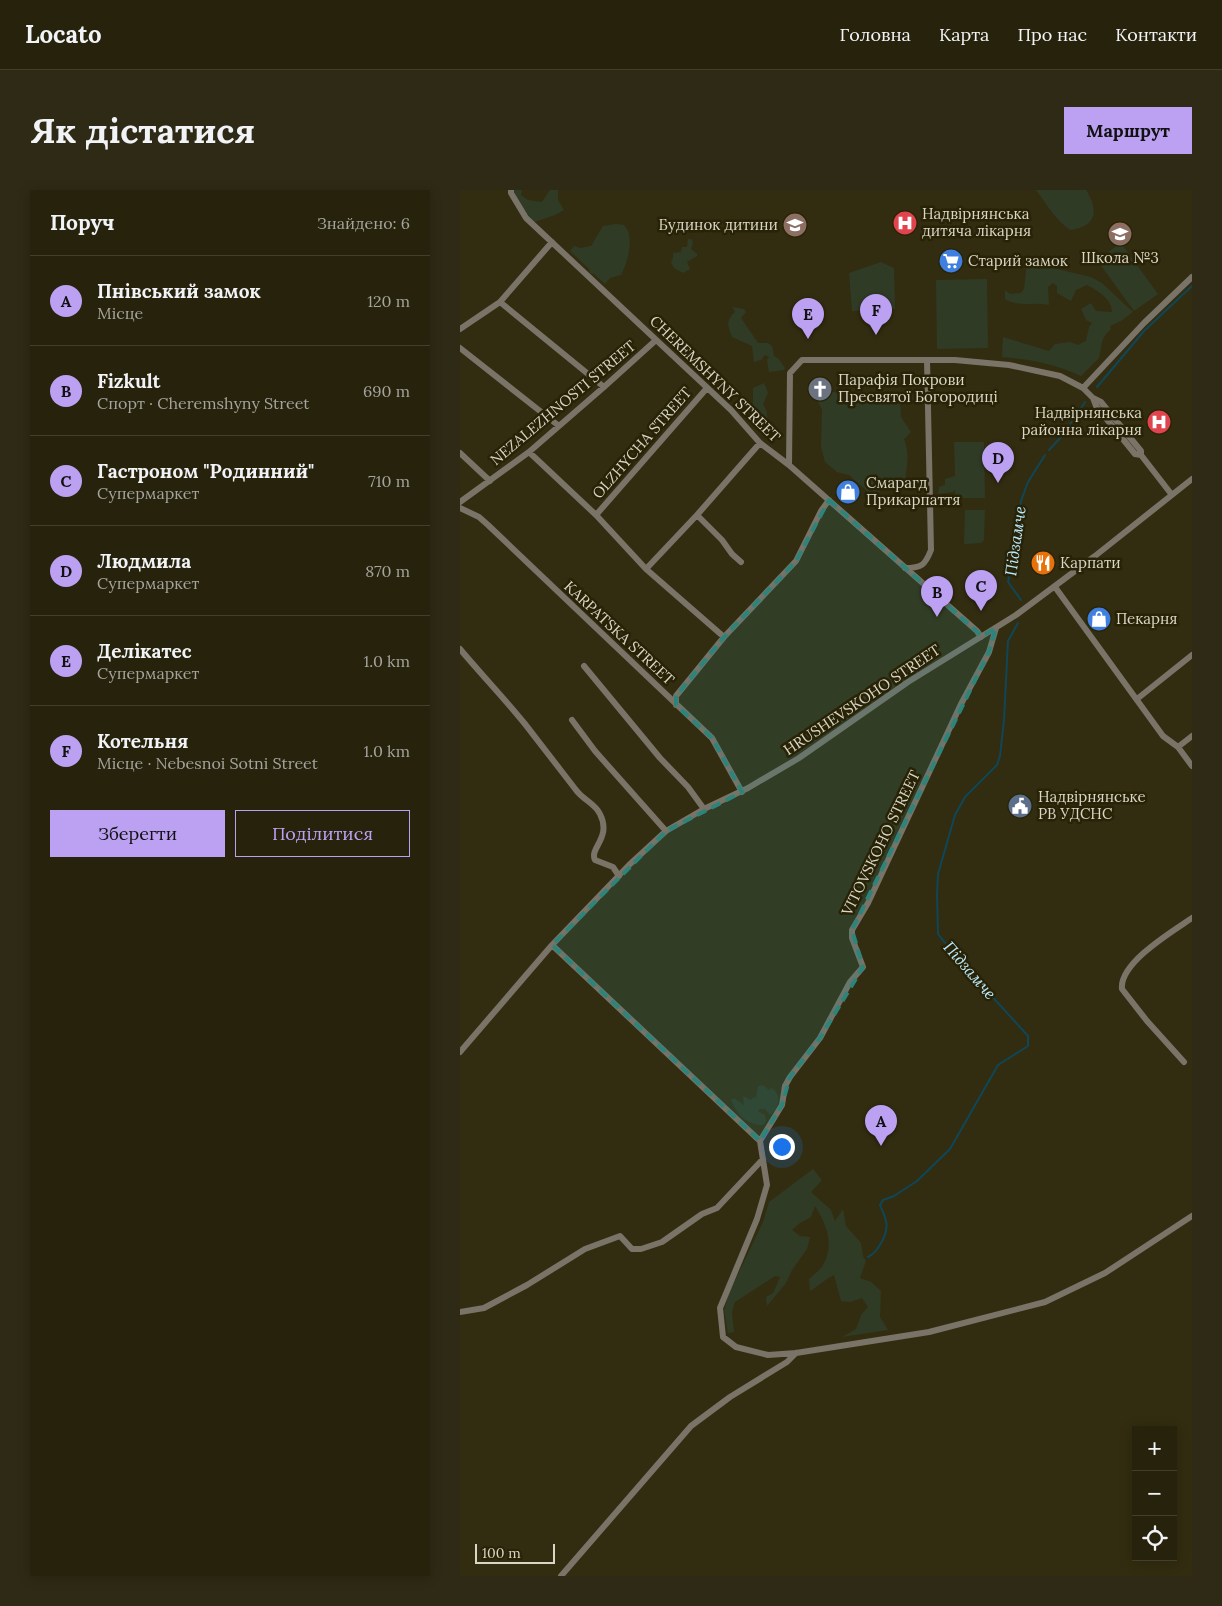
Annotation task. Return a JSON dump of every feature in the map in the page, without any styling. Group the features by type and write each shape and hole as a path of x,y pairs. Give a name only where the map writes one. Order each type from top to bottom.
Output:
{"street":[{"name":"CHEREMSHYNY STREET","path":"511,190 526,218 731,410 760,443 789,465 829,500 977,631 981,637"},
{"path":"460,329 500,302 552,242"},
{"path":"1084,388 1144,323 1192,277"},
{"path":"500,302 604,388"},
{"name":"NEZALEZHNOSTI STREET","path":"460,502 529,452 604,388 656,340"},
{"path":"460,348 559,426"},
{"path":"789,465 790,373 802,360 979,362 1031,368 1060,376 1084,388 1093,398 1101,402 1141,451 1141,455 1172,495"},
{"path":"921,582 920,573 922,566 931,550 927,360"},
{"name":"OLZHYCHA STREET","path":"596,515 707,388"},
{"path":"646,569 697,515 760,443"},
{"path":"529,452 596,515 646,569 724,636"},
{"path":"460,453 490,480"},
{"name":"HRUSHEVSKOHO STREET","path":"461,1047 552,945 618,876 666,831 704,809 742,792 799,758 908,682 996,628 1055,587 1192,479"},
{"path":"676,705 676,696 724,636 796,561 821,511 829,500"},
{"name":"KARPATSKA STREET","path":"460,508 479,517 712,738 742,792"},
{"path":"697,515 741,562"},
{"path":"905,568 922,566"},
{"path":"1055,587 1163,736 1178,747 1192,766"},
{"name":"VITOVSKOHO STREET","path":"760,1141 782,1105 785,1086 790,1077 820,1038 850,982 863,967 852,938 852,930 868,903 961,704 989,652 996,628"},
{"path":"460,649 519,717 580,795 594,804 600,812 604,833 593,856 595,860 613,867 618,876"},
{"path":"1137,699 1192,655"},
{"path":"584,666 660,758 688,787 704,809"},
{"path":"572,720 595,751 666,831"},
{"path":"1178,747 1192,736"},
{"path":"1184,1062 1147,1021 1122,989 1122,981 1149,948 1192,918"},
{"path":"552,945 760,1141 766,1185 757,1219 720,1308 723,1337 736,1347 768,1355 796,1353 929,1332 1044,1302 1105,1273 1192,1216"},
{"path":"460,1312 484,1308 528,1285 585,1249 620,1236 632,1249 641,1249 662,1242 702,1214 718,1208 763,1159"},
{"path":"561,1576 691,1426 730,1397 787,1362 796,1353"}],"highlighted area":[{"path":"829,500 982,636 996,628 989,652 852,930 863,967 820,1038 790,1077 782,1105 760,1141 552,945 666,831 742,792 712,738 676,705 676,696 724,637 796,561"}],"green space":[{"path":"510,190 522,190 521,195 528,200 542,202 550,190 558,190 558,200 564,210 534,222 522,215"},
{"path":"1036,190 1086,190 1093,204 1093,216 1086,225 1070,230 1056,216"},
{"path":"624,225 627,230 630,242 629,249 621,275 610,278 605,284 594,274 590,273 589,269 570,251 574,246 581,248 591,246 603,226"},
{"path":"688,239 691,239 693,242 691,249 697,256 687,262 690,269 683,273 674,268 671,262 673,253 681,252 682,247 687,247"},
{"path":"1121,243 1158,294 1134,311 1097,260"},
{"path":"881,262 894,268 895,309 852,311 849,273"},
{"path":"1027,262 1091,277 1102,283 1133,312 1110,326 1111,329 1103,339 1099,358 1081,376 1042,363 1002,357 1003,337 1049,351 1055,344 1070,342 1078,345 1086,341 1089,327 1092,323 1086,320 1081,309 1091,303 1096,311 1112,312 1107,299 1087,285 1076,290 1071,301 1057,293 1057,286 1053,283 1048,287 1049,305 1010,302 1005,299 1005,290 1010,294 1021,293 1024,289"},
{"path":"987,279 988,348 937,349 936,280"},
{"path":"732,307 744,309 746,312 741,318 758,343 768,343 772,346 774,356 779,359 785,368 784,370 769,372 767,360 769,357 765,355 761,360 754,362 752,346 732,337 728,324 735,312"},
{"path":"764,383 768,393 763,404 768,418 763,432 748,417 753,403 753,388"},
{"path":"896,391 900,397 901,417 911,432 904,439 907,455 905,481 897,487 884,485 873,501 866,490 849,475 837,472 825,462 821,447 822,410 816,398 819,392 828,395 832,392 894,393"},
{"path":"954,442 984,442 985,498 955,498 955,489 953,492 938,494 939,487 945,485 945,479 955,476"},
{"path":"965,510 985,510 984,540 981,543 964,544"},
{"path":"763,1085 769,1090 771,1088 775,1091 778,1102 776,1109 770,1115 765,1109 758,1111 765,1115 766,1122 763,1125 757,1125 743,1118 731,1100 734,1098 744,1105 743,1096 751,1100 756,1097 758,1086"},
{"path":"813,1169 822,1180 811,1192 831,1210 835,1221 843,1209 846,1226 861,1243 863,1256 866,1261 860,1278 871,1282 881,1291 880,1317 888,1330 842,1337 856,1329 861,1315 868,1307 862,1298 850,1302 841,1301 834,1275 810,1291 809,1279 823,1265 827,1257 829,1242 826,1227 815,1206 811,1217 792,1230 800,1236 810,1237 807,1249 792,1270 786,1283 767,1306 766,1297 773,1293 780,1277 775,1276 735,1302 732,1312 734,1332 728,1333 724,1310 729,1293 763,1222 769,1202"}],"waterway":[{"name":"Підзамче","path":"1097,387 1144,331 1192,286"},
{"name":"Підзамче","path":"1049,450 1063,435 1085,402"},
{"name":"Підзамче","path":"1021,600 1008,582 1021,501 1028,482 1045,455"},
{"name":"Підзамче","path":"868,1257 879,1247 886,1231 886,1221 880,1205 883,1200 894,1196 917,1181 950,1149 998,1065 1028,1046 1028,1036 958,959 938,934 937,895 938,874 955,815 965,797 997,765 1000,756 1008,641 1018,623"}],"place":[{"name":"Надвірнянська дитяча лікарня","path":"905,223"},
{"name":"Будинок дитини","path":"795,225"},
{"name":"Школа №3","path":"1120,234"},
{"name":"Старий замок","path":"951,261"},
{"name":"Котельня","path":"876,335"},
{"name":"Делікатес","path":"808,339"},
{"name":"Парафія Покрови Пресвятої Богородиці","path":"820,389"},
{"name":"Надвірнянська районна лікарня","path":"1159,422"},
{"name":"Людмила","path":"998,483"},
{"name":"Смарагд Прикарпаття","path":"848,492"},
{"name":"Карпати","path":"1043,563"},
{"name":"Гастроном \"Родинний\"","path":"981,611"},
{"name":"Fizkult","path":"937,617"},
{"name":"Пекарня","path":"1099,619"},
{"name":"Надвірнянське РВ УДСНС","path":"1020,806"},
{"name":"Пнівський замок","path":"881,1146"}]}
